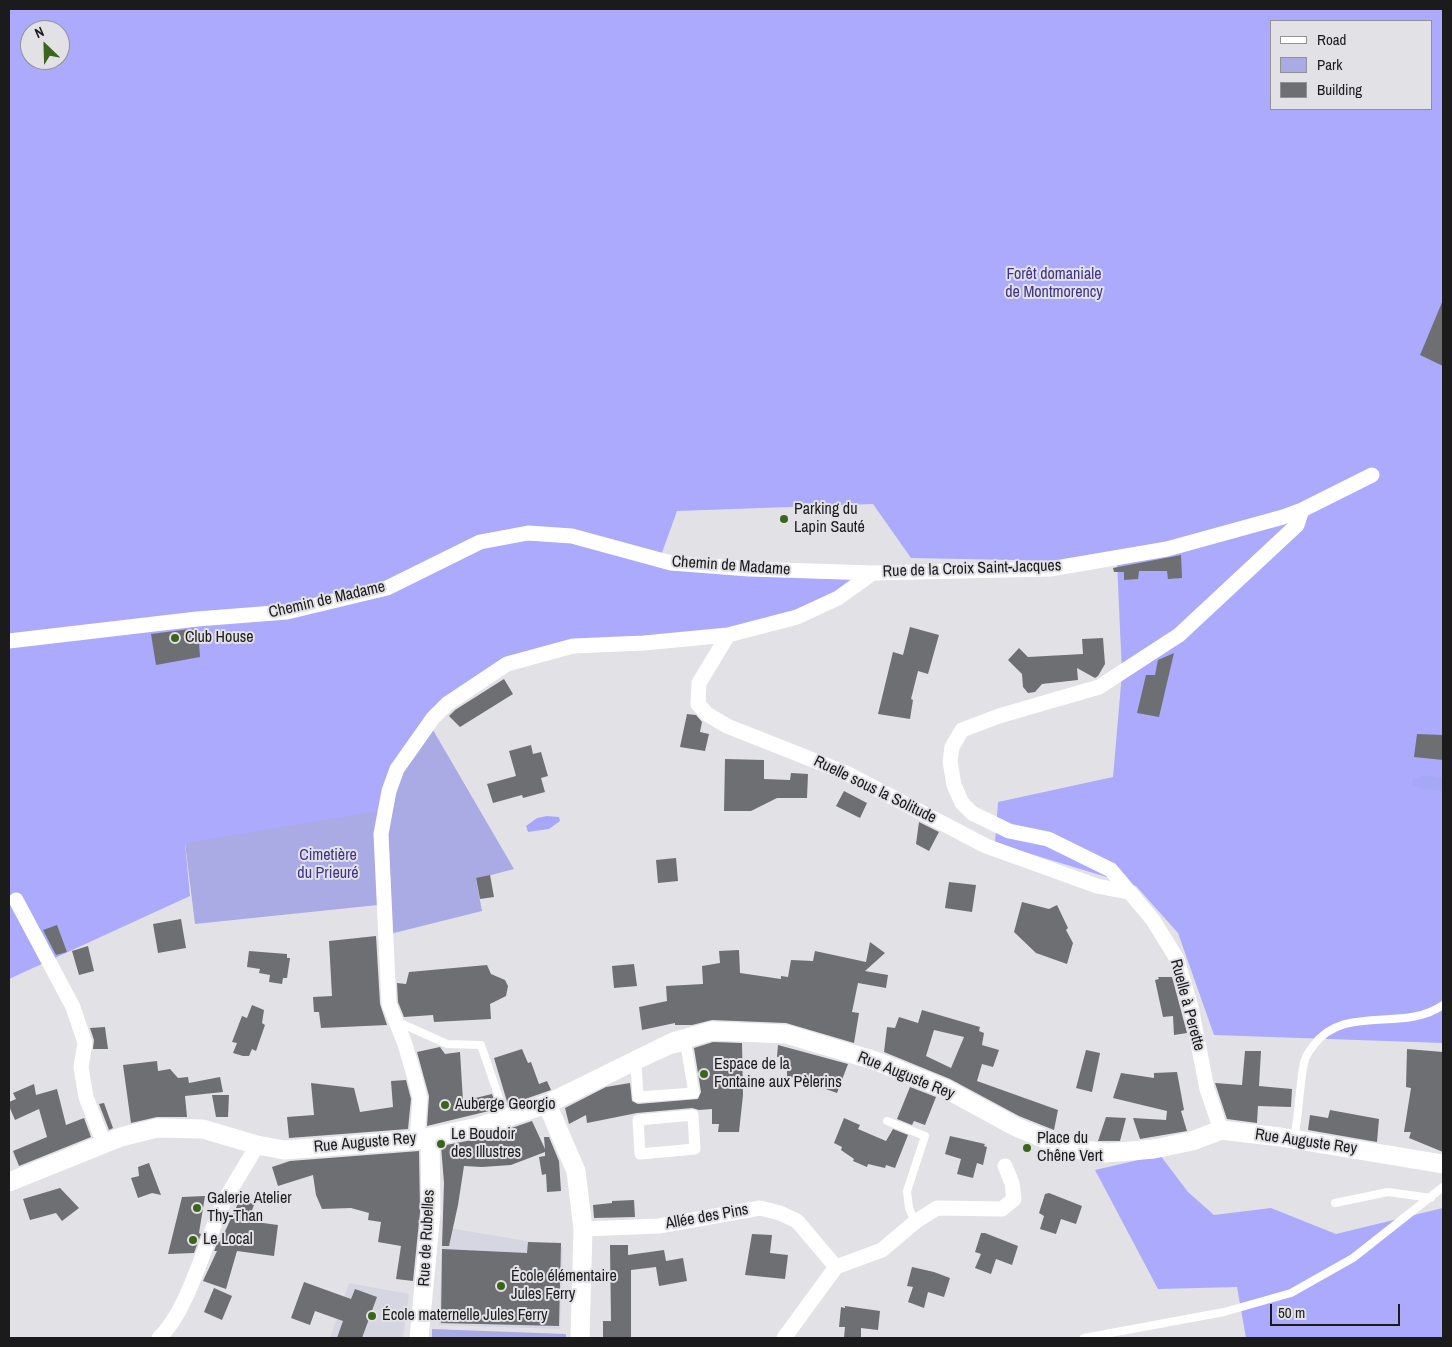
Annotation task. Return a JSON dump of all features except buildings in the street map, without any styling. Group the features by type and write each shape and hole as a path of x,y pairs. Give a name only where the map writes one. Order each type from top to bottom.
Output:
{"street":[{"name":"Rue de la Croix Saint-Jacques","path":"423,1138 420,1098 405,1044 394,1020 387,993 381,834 389,792 397,769 433,718 447,704 507,664 573,646 644,643 728,635 797,617 838,598 873,573 1050,569 1167,549 1302,510 1372,475"},
{"name":"Ruelle à Perette","path":"1221,1130 1207,1089 1191,1007 1177,959 1154,920 1111,870 1048,839 1009,831 972,813 962,803 954,785 950,761 952,747 962,730 998,716 1099,687 1180,635 1297,525 1302,510"},
{"name":"Chemin de Madame","path":"9,641 197,619 287,612 387,588 480,542 528,533 572,536 671,562 749,569 873,573"},
{"name":"Ruelle sous la Solitude","path":"728,635 699,683 698,704 707,714 727,726 846,773 986,846 1097,886 1128,892"},
{"path":"16,900 73,1007 85,1043 81,1067 86,1097 104,1144"},
{"name":"Rue Auguste Rey","path":"9,1182 104,1144 140,1132 176,1127 203,1129 257,1145 284,1150 423,1138 478,1127 547,1104 657,1049 712,1031 786,1034 876,1061 946,1089 1016,1127 1068,1148 1107,1152 1154,1149 1192,1141 1221,1130 1294,1139 1443,1164"},
{"path":"686,1045 694,1092 638,1097 636,1064 672,1048 686,1045"},
{"path":"547,1104 576,1171 583,1228 580,1338"},
{"path":"693,1115 695,1149 640,1154 638,1120 693,1115"},
{"name":"Rue de Rubelles","path":"419,1338 431,1212 423,1138"},
{"path":"159,1338 167,1331 189,1290 223,1205 257,1145"},
{"path":"784,1338 836,1267 882,1250 915,1222 936,1208 1002,1209 1014,1199 1012,1183 1005,1166"},
{"name":"Allée des Pins","path":"583,1228 659,1226 760,1208 780,1213 797,1221 836,1267"}],"lane":[{"path":"1294,1139 1304,1062 1316,1042 1327,1032 1343,1024 1361,1020 1420,1016 1443,1005"},
{"path":"394,1020 447,1044 481,1045 506,1118"},
{"path":"887,1122 925,1136 907,1191 909,1208 915,1222"},
{"path":"1084,1338 1224,1312 1291,1293 1353,1258 1443,1187"},
{"path":"1335,1203 1388,1192 1431,1198"}],"shaded area":[{"path":"1421,775 1443,778 1443,791 1419,788 1419,786 1412,785 1413,777 1420,778"},
{"path":"547,816 559,817 560,821 549,829 528,832 526,826 537,818"},
{"name":"École élémentaire Jules Ferry","path":"443,1227 563,1247 560,1329 439,1325"},
{"name":"École maternelle Jules Ferry","path":"349,1283 409,1294 403,1338 330,1338"}],"green space":[{"name":"Forêt domaniale de Montmorency","path":"9,9 1443,9 1443,1043 1214,1035 1178,933 1136,886 995,843 998,802 1113,777 1122,673 1117,562 911,558 873,504 677,511 659,561 873,573 838,598 728,635 573,646 507,664 411,742 383,810 185,843 190,896 9,979"},
{"name":"Cimetière du Prieuré","path":"197,624 573,646 507,664 447,704 398,759 378,905 195,924 185,843"},
{"path":"433,730 514,869 476,879 482,911 390,934 385,843 397,775"},
{"path":"1160,1155 1188,1192 1214,1215 1271,1208 1336,1234 1443,1208 1443,1338 1246,1338 1237,1287 1158,1289 1095,1170"},
{"path":"432,1329 566,1334 566,1338 432,1338"}],"place":[{"name":"Parking du Lapin Sauté","path":"784,519"},
{"name":"Club House","path":"175,638"},
{"name":"Espace de la Fontaine aux Pèlerins","path":"704,1074"},
{"name":"Auberge Georgio","path":"445,1105"},
{"name":"Le Boudoir des Illustres","path":"441,1144"},
{"name":"Place du Chêne Vert","path":"1027,1148"},
{"name":"Galerie Atelier Thy-Than","path":"197,1208"},
{"name":"Le Local","path":"193,1240"},
{"name":"École élémentaire Jules Ferry","path":"501,1286"},
{"name":"École maternelle Jules Ferry","path":"372,1316"}]}
